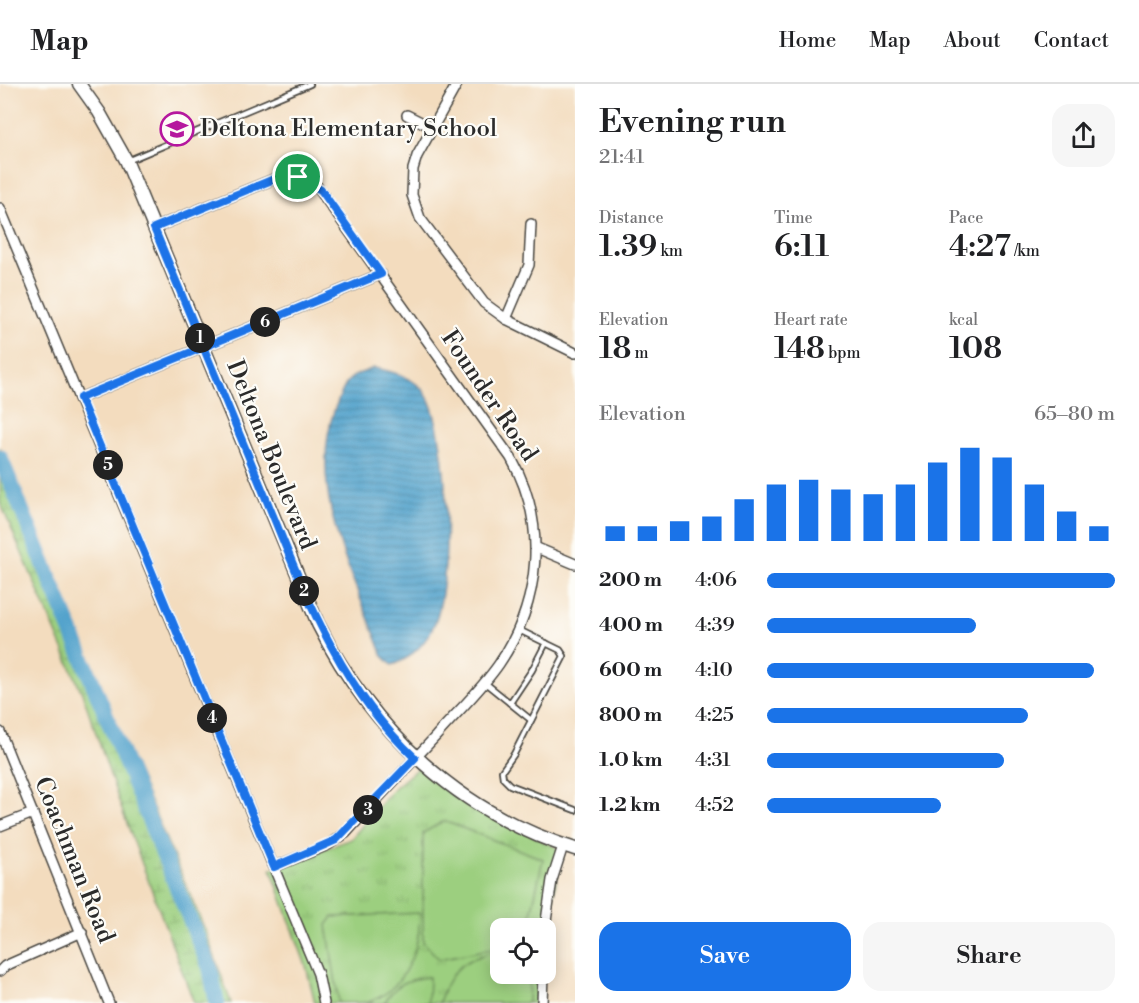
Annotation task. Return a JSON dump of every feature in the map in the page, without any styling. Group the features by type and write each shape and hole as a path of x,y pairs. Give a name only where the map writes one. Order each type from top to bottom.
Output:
{"main road":[{"name":"Deltona Boulevard","path":"79,84 99,112 127,161 331,651 364,701 415,758 461,794 489,812 569,847"}],"street":[{"path":"457,84 413,169 414,206 426,229 472,291 506,319 575,353"},
{"path":"407,115 433,128"},
{"name":"Founder Road","path":"154,228 279,177 298,177 321,190 512,458 532,508 537,548 531,590 500,662 341,837 274,867"},
{"path":"0,208 318,974 324,1003"},
{"path":"506,319 529,265 531,224"},
{"path":"80,398 381,274"},
{"path":"537,548 575,564"},
{"name":"Coachman Road","path":"0,732 109,1003"},
{"path":"0,826 33,813"},
{"path":"546,918 552,880 569,847"},
{"path":"0,970 82,932"},
{"path":"542,1003 543,984"}],"lane":[{"path":"127,161 310,84"},
{"path":"516,629 560,650 564,656 502,771 503,778 528,793 575,810"},
{"path":"510,703 532,670 546,643"},
{"path":"484,682 531,720"}],"green space":[{"path":"0,447 11,478 206,932 231,1003 194,1003 122,810 84,698 0,502"},
{"path":"419,767 458,797 563,851 548,918 490,918 490,984 541,984 542,1003 315,1003 306,966 271,869 351,839 392,790"},
{"path":"444,821 543,859 530,918 490,918 490,949 439,959 423,942 423,833"},
{"path":"419,913 419,926 413,953 408,966 391,989 368,1002 339,1003 327,925 333,917"},
{"path":"490,953 490,984 529,984 528,1003 439,1003 454,973 461,966"},
{"path":"429,977 428,1003 385,1003 397,987 415,979"}],"water":[{"path":"374,368 395,373 410,380 426,394 434,414 444,475 446,547 444,581 439,609 425,641 410,656 392,665 383,656 337,534 326,471 327,439 341,393 351,378"}],"waterway":[{"path":"0,457 210,968 217,1003"}],"place":[{"name":"Deltona Elementary School","path":"177,129"}],"route":[{"path":"298,177 279,177 154,228 203,347 318,624 331,651 346,677 364,701 415,758 346,833 328,845 274,867 80,398 203,347 381,274 321,190 308,180 298,177"}]}
